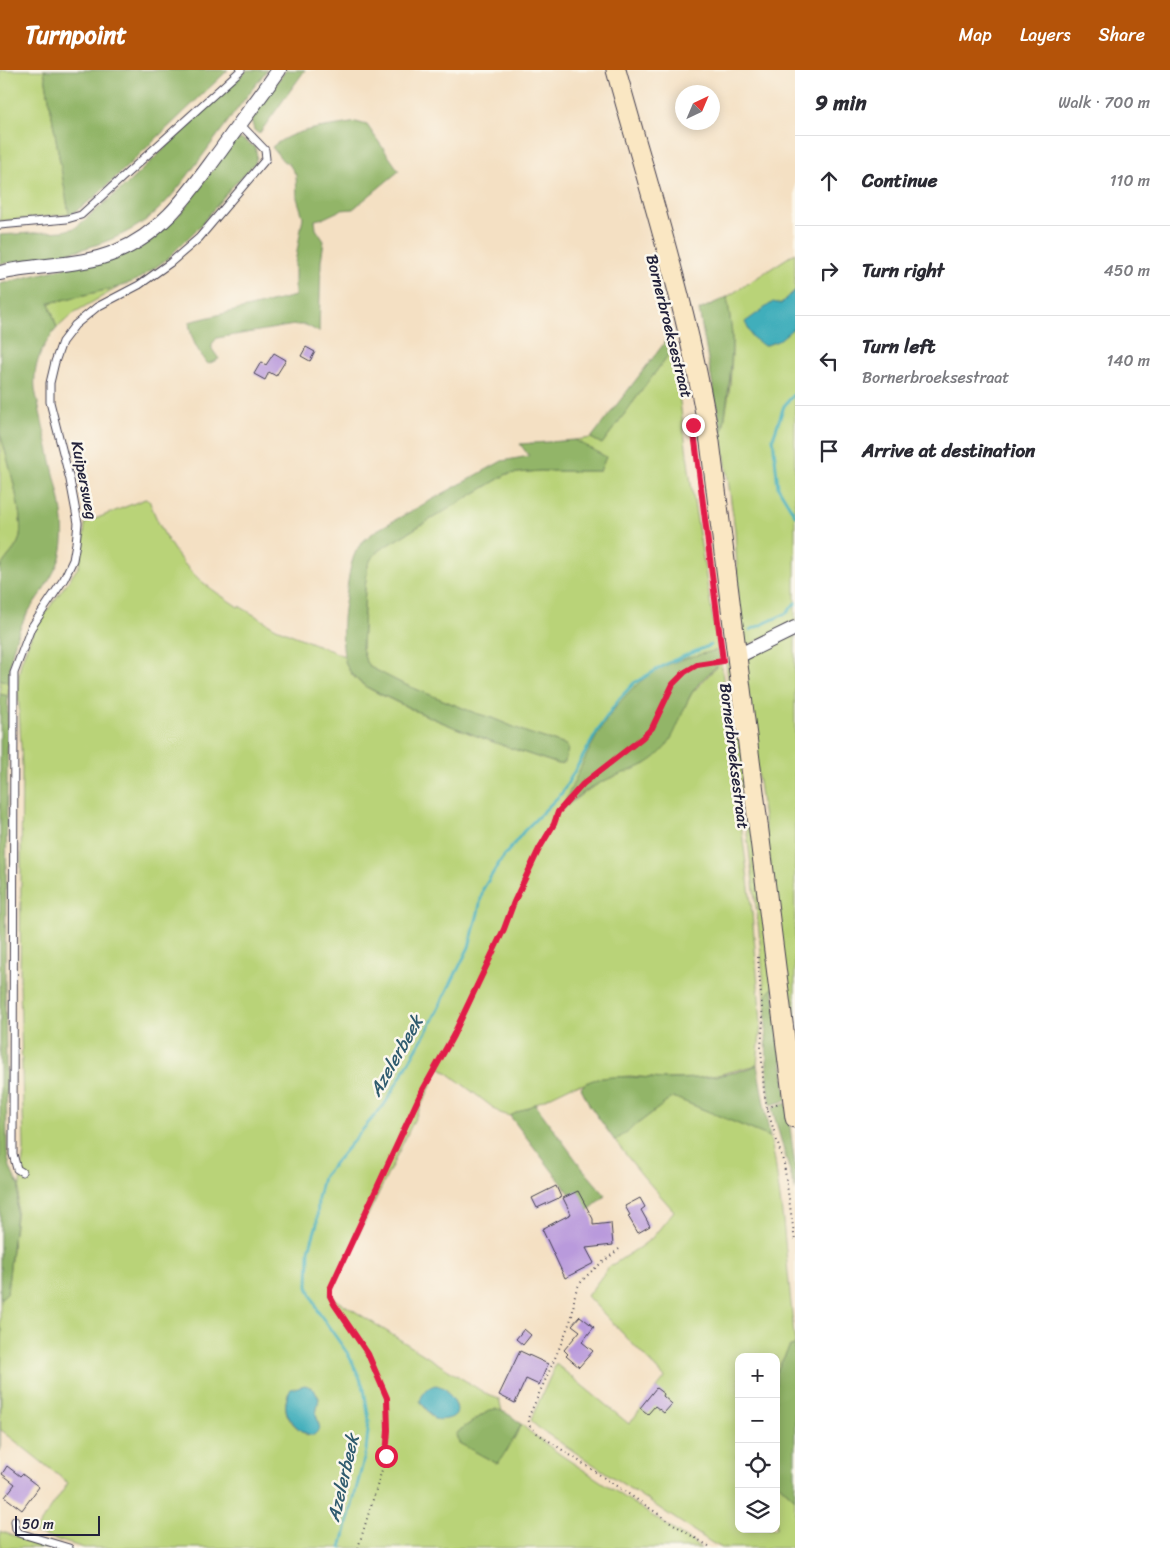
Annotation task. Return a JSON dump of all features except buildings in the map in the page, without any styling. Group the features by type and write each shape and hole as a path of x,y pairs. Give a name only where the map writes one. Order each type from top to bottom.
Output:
{"main road":[{"name":"Bornerbroeksestraat","path":"616,70 687,325 702,392 710,442 730,659 794,1098 795,1118"}],"street":[{"path":"0,273 97,258 115,253 148,236 188,195 279,70"},
{"path":"730,659 795,628"}],"lane":[{"path":"0,225 67,220 81,215 241,70"},
{"name":"Kuipersweg","path":"22,1172 17,1169 13,1154 14,673 31,628 64,578 73,560 78,523 70,480 50,402 50,383 54,362 62,342 75,325 97,307 138,285 177,257 199,238 266,159 264,150 240,124"},
{"path":"15,1520 16,1529 19,1533 69,1548"}],"path":[{"path":"358,1548 386,1456 388,1430 387,1398 368,1354 330,1296 332,1284 420,1095 453,1036 504,929 514,902 539,849 554,824 558,812 583,784 652,728 673,684 685,672 697,665 730,659"},
{"path":"758,955 764,1020 761,1048 764,1091 767,1108 784,1164 795,1240"},
{"path":"619,1249 579,1286 573,1299 572,1316 550,1371 528,1418 530,1426 537,1434 712,1548"}],"green space":[{"path":"0,70 44,70 69,214 0,221"},
{"path":"44,70 228,70 95,197 72,214 69,214"},
{"path":"247,70 267,70 182,183 160,209 126,233 109,240 55,255 0,264 0,235 63,231 75,228 125,186"},
{"path":"286,70 305,70 259,134 254,130 251,119"},
{"path":"356,122 367,125 399,171 353,209 341,210 315,220 316,229 324,241 321,261 319,332 306,325 294,325 217,338 212,344 212,349 219,359 208,364 195,344 189,322 295,296 295,263 303,217 297,198 296,175 289,164 283,161 272,147 281,140 301,132"},
{"path":"242,139 255,147 257,156 255,163 230,189 200,226 167,259 137,280 119,287 49,303 57,328 39,357 35,372 35,390 62,509 62,546 60,558 53,573 19,630 10,665 9,683 0,679 0,569 19,541 21,526 14,485 0,434 0,284 138,249 153,239 182,212 228,147 237,140"},
{"path":"795,253 795,624 748,645 741,640 735,530 722,436 730,386 732,355 732,333 727,297"},
{"path":"119,287 75,312 57,328 49,303"},
{"path":"727,297 732,331 732,349 722,436 699,310"},
{"path":"669,337 672,350 602,444 591,438"},
{"path":"672,350 691,484 718,650 701,655 616,706 591,748 563,809 603,781 646,764 683,710 692,693 721,662 752,912 761,1023 757,1065 698,1078 663,1079 630,1076 603,1078 582,1085 572,1086 510,1116 500,1113 440,1067 329,1295 488,1395 499,1399 502,1411 490,1410 460,1430 456,1435 459,1443 496,1463 521,1424 561,1455 701,1548 84,1548 34,1533 68,1483 0,1429 2,1330 0,1325 0,1299 7,1293 24,1150 20,983 22,766 18,688 21,662 34,629 79,566 85,523 145,499 149,500 158,522 183,563 200,580 238,607 276,628 344,656 348,669 360,683 375,692 456,728 562,764 568,749 566,745 475,713 401,683 370,667 366,662 362,648 365,588 368,565 379,550 507,474 540,471 600,471 606,457 575,440 591,438 602,444","holes":["311,1387 319,1398 316,1414 320,1429 307,1435 292,1423 287,1413 286,1401 288,1394","445,1388 457,1407 434,1419 422,1404 422,1396 432,1390"]},
{"path":"0,434 14,485 21,526 19,541 0,569"},
{"path":"575,440 606,457 600,471 540,471 507,474 379,550 368,565 362,648 366,662 370,667 401,683 528,733 566,745 568,749 565,762 559,764 455,728 364,685 353,676 346,664 343,647 343,628 348,581 353,557 368,537 377,530 502,461 529,456 520,444"},
{"path":"795,632 795,1050 744,670 747,659"},
{"path":"718,650 721,662 693,691 674,733 660,753 640,767 591,788 561,810 599,732 624,698 639,683 657,670 686,658"},
{"path":"731,661 773,987 765,998 759,931 726,663"},
{"path":"0,679 9,683 8,696 0,694"},
{"path":"0,694 8,696 5,982 7,1149 10,1168 19,1185 7,1293 0,1299"},
{"path":"773,987 787,1100 771,1105 767,1065 765,998"},
{"path":"757,1065 770,1137 673,1097 615,1141 590,1106 581,1088 596,1079 607,1077 684,1079 711,1077 744,1070"},
{"path":"673,1097 770,1137 783,1221 795,1345 790,1346 780,1365 780,1353 735,1353 735,1533 780,1533 780,1485 795,1499 795,1548 722,1548 540,1429 531,1419 556,1364 629,1424 665,1378 587,1296 609,1267 652,1238 674,1211 615,1141"},
{"path":"787,1103 795,1167 795,1190 772,1108"},
{"path":"535,1104 582,1168 605,1195 583,1215 572,1193 570,1194 510,1116"},
{"path":"0,1325 2,1330 0,1451"},
{"path":"795,1345 795,1499 780,1485 780,1365 790,1346"},
{"path":"495,1409 509,1415 521,1424 499,1462 496,1463 459,1443 456,1435 460,1430 490,1410"},
{"path":"0,1531 2,1532 56,1548 0,1548"}],"water":[{"path":"795,290 795,327 778,341 764,346 752,337 745,322 773,302 781,304"},
{"path":"305,1385 314,1390 319,1398 316,1414 320,1429 314,1435 298,1428 289,1417 286,1408 288,1394 291,1389"},
{"path":"436,1385 445,1388 455,1403 456,1414 450,1418 434,1419 420,1401 430,1387"}],"waterway":[{"name":"Azelerbeek","path":"795,393 784,406 773,438 778,487 795,515"},
{"name":"Azelerbeek","path":"750,630 787,613 795,603"},
{"name":"Azelerbeek","path":"341,1548 366,1451 369,1420 364,1389 359,1376 348,1354 319,1313 308,1287 309,1250 317,1224 318,1198 323,1177 386,1102 430,1025 469,947 483,889 501,860 524,831 562,793 601,725 619,699 634,683 670,662 711,645"}],"route":[{"path":"386,1456 388,1430 387,1398 368,1354 334,1304 330,1296 330,1289 420,1095 453,1036 504,929 514,902 539,849 554,824 558,812 583,784 652,728 673,684 685,672 697,665 723,661 693,425"}]}
